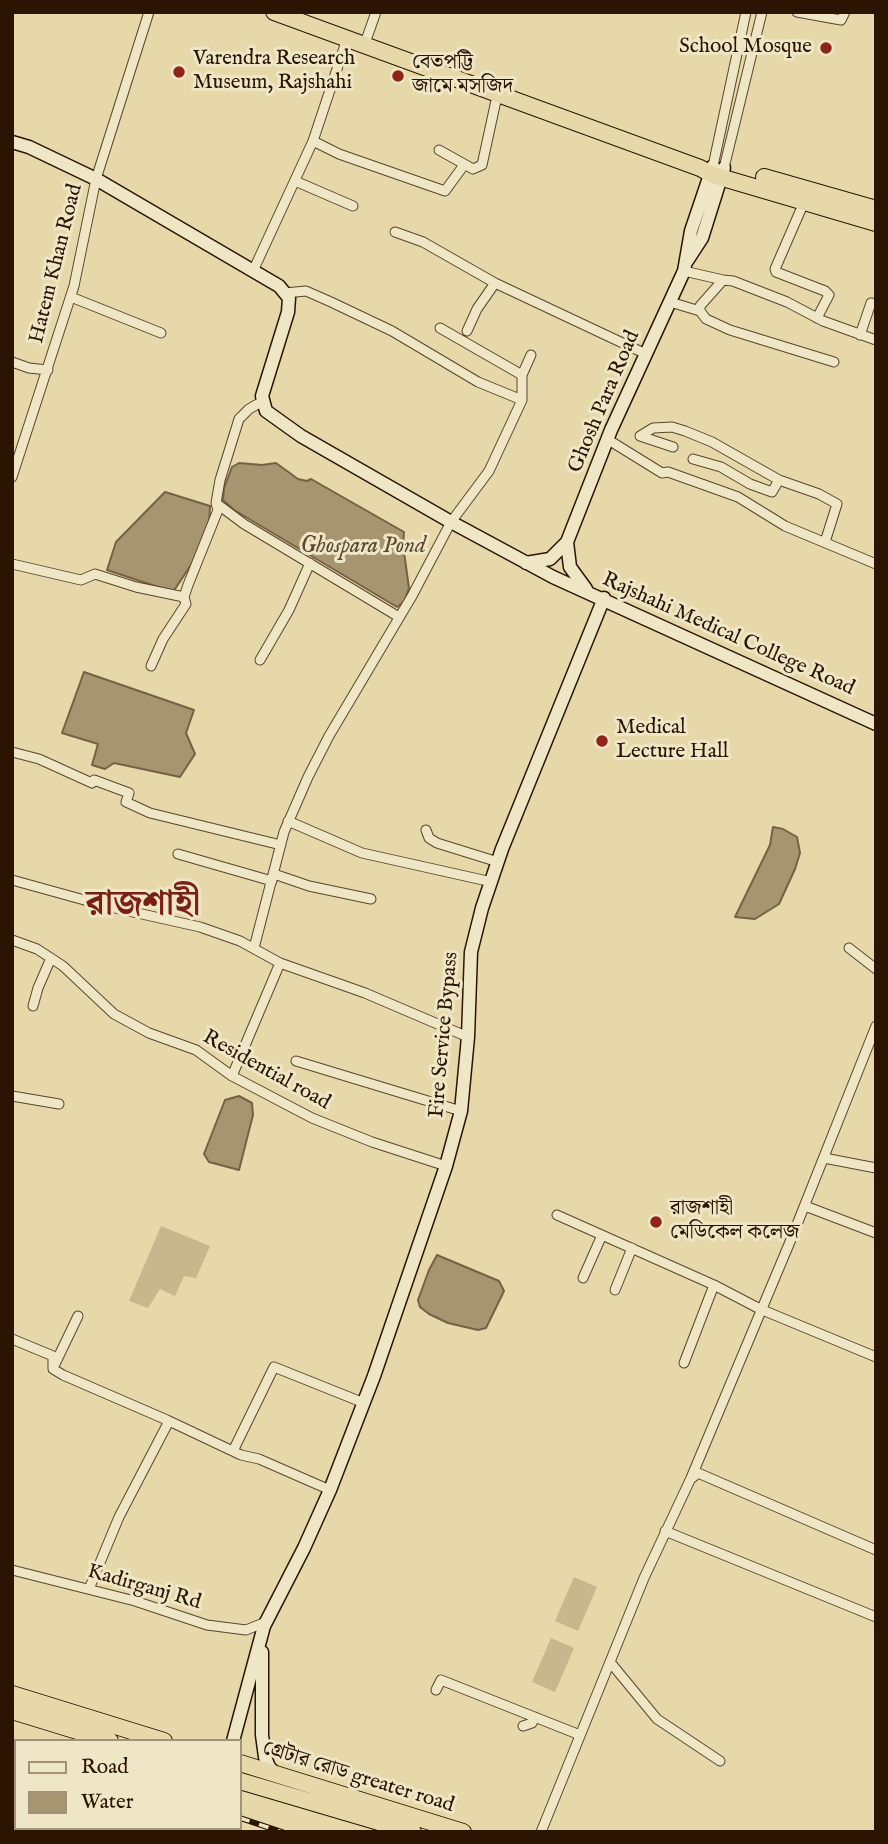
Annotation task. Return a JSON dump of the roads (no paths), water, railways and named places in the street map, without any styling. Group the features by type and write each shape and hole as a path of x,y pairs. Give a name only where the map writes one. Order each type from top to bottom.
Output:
{"highway":[{"path":"277,13 497,96 714,171 876,223"},
{"path":"714,171 764,177 876,209"},
{"path":"12,1694 158,1739"},
{"path":"12,1711 103,1739"},
{"name":"গ্রেটার রোড greater road","path":"242,1764 463,1832"},
{"path":"242,1783 413,1832"}],"main road":[{"path":"12,142 29,147 96,179 279,286 289,298 288,312 262,396 267,411 301,436 451,522 596,597"},
{"name":"Ghosh Para Road","path":"596,597 576,578 568,561 567,542 607,439 670,302 680,272 702,238 714,171"},
{"path":"526,562 550,559 567,542"},
{"name":"Rajshahi Medical College Road","path":"596,597 876,724"},
{"name":"Rajshahi Medical College Road","path":"596,597 876,731"},
{"name":"Fire Service Bypass","path":"234,1739 264,1627 330,1490 364,1402 446,1166 461,1111 468,1037 471,952 482,908 596,597"},
{"name":"Fire Service Bypass","path":"264,1627 262,1735 265,1757 278,1776"}],"street":[{"name":"Hatem Khan Road","path":"12,477 71,298 96,179 149,12"},
{"path":"364,46 376,12"},
{"path":"714,171 746,12"},
{"path":"714,171 762,12"},
{"path":"797,12 841,20 845,12"},
{"path":"253,271 313,141 348,39"},
{"path":"439,150 473,169 482,165 497,96"},
{"path":"313,141 339,155 444,191 464,165"},
{"path":"295,181 353,206"},
{"path":"805,200 775,269 776,272 829,295 817,318"},
{"path":"395,232 423,242 495,284 646,354"},
{"path":"680,272 733,281 787,302 817,318 876,340"},
{"path":"700,311 701,306 723,280"},
{"path":"467,331 477,309 495,284"},
{"path":"285,293 306,291 331,302 392,331 478,382 522,400"},
{"path":"71,298 161,333"},
{"path":"670,302 700,311 706,319 730,330 834,362"},
{"path":"860,335 872,303 876,304"},
{"path":"440,328 522,375"},
{"path":"254,948 288,821 328,736 399,617 451,522 489,471 522,400 522,375 531,355"},
{"path":"12,362 29,368 48,370"},
{"path":"151,666 163,639 186,604 184,597 218,510 216,503 220,480 239,419 263,401"},
{"path":"673,447 640,436 653,428 672,427 685,431 712,442 779,480 819,494 838,504 825,542"},
{"path":"607,439 662,472 738,497 785,526 876,564"},
{"path":"694,459 721,467 750,484 772,492 779,480"},
{"path":"216,503 244,524 399,617"},
{"path":"260,660 289,610 310,563"},
{"path":"12,564 81,580 95,574 136,587 184,597"},
{"path":"12,752 39,758 92,783 94,780 129,793 126,802 150,813 281,845"},
{"path":"288,821 362,853 492,882"},
{"path":"426,830 429,838 437,843 498,862"},
{"path":"178,854 371,899"},
{"path":"12,880 106,906 200,927 254,948 280,963 365,993 468,1037"},
{"name":"Residential road","path":"12,940 51,958 114,1014 149,1034 196,1050 232,1076 312,1118 372,1142 446,1166"},
{"path":"849,948 876,969"},
{"path":"33,1006 37,988 51,958"},
{"path":"232,1076 280,963"},
{"path":"541,1832 665,1531 691,1478 805,1206 876,1026"},
{"path":"296,1061 461,1111"},
{"path":"12,1096 59,1104"},
{"path":"824,1158 876,1168"},
{"path":"805,1206 876,1233"},
{"path":"557,1215 714,1285 760,1309 876,1357"},
{"path":"583,1278 602,1235"},
{"path":"615,1290 632,1248"},
{"path":"684,1363 714,1285"},
{"path":"53,1369 78,1316"},
{"path":"12,1339 53,1356 53,1369"},
{"path":"233,1451 274,1367 364,1402"},
{"path":"53,1369 233,1451 330,1490"},
{"path":"89,1589 119,1517 169,1420"},
{"path":"691,1478 698,1473 876,1550"},
{"path":"665,1531 876,1617"},
{"name":"Kadirganj Rd","path":"12,1570 135,1601 207,1625 246,1630 264,1627"},
{"path":"610,1662 657,1719 720,1761"},
{"path":"436,1690 441,1680 580,1735"},
{"path":"523,1726 532,1724 535,1717"}],"water":[{"name":"Ghospara Pond","path":"239,463 276,463 298,479 311,479 404,532 403,545 409,588 404,602 397,607 234,510 223,500 224,488 232,467"},
{"path":"165,492 210,506 209,527 193,562 173,592 107,570 116,542"},
{"path":"84,672 194,710 186,733 195,754 180,777 114,763 105,769 92,765 98,744 62,733"},
{"path":"773,827 797,837 800,853 795,869 779,904 755,919 735,917 770,845"},
{"path":"239,1096 252,1103 253,1115 239,1170 209,1162 204,1154 225,1100"},
{"path":"437,1255 499,1281 504,1291 486,1328 478,1330 448,1323 420,1307 418,1300"}],"railway":[{"path":"242,1819 282,1832"}],"place":[{"name":"School Mosque","path":"826,48"},
{"name":"Varendra Research Museum, Rajshahi","path":"179,72"},
{"name":"বেতপট্টি জামে মসজিদ","path":"398,76"},
{"name":"Medical Lecture Hall","path":"602,741"},
{"name":"রাজশাহী মেডিকেল কলেজ","path":"656,1222"}],"district":[{"name":"রাজশাহী","path":"143,907"}]}
